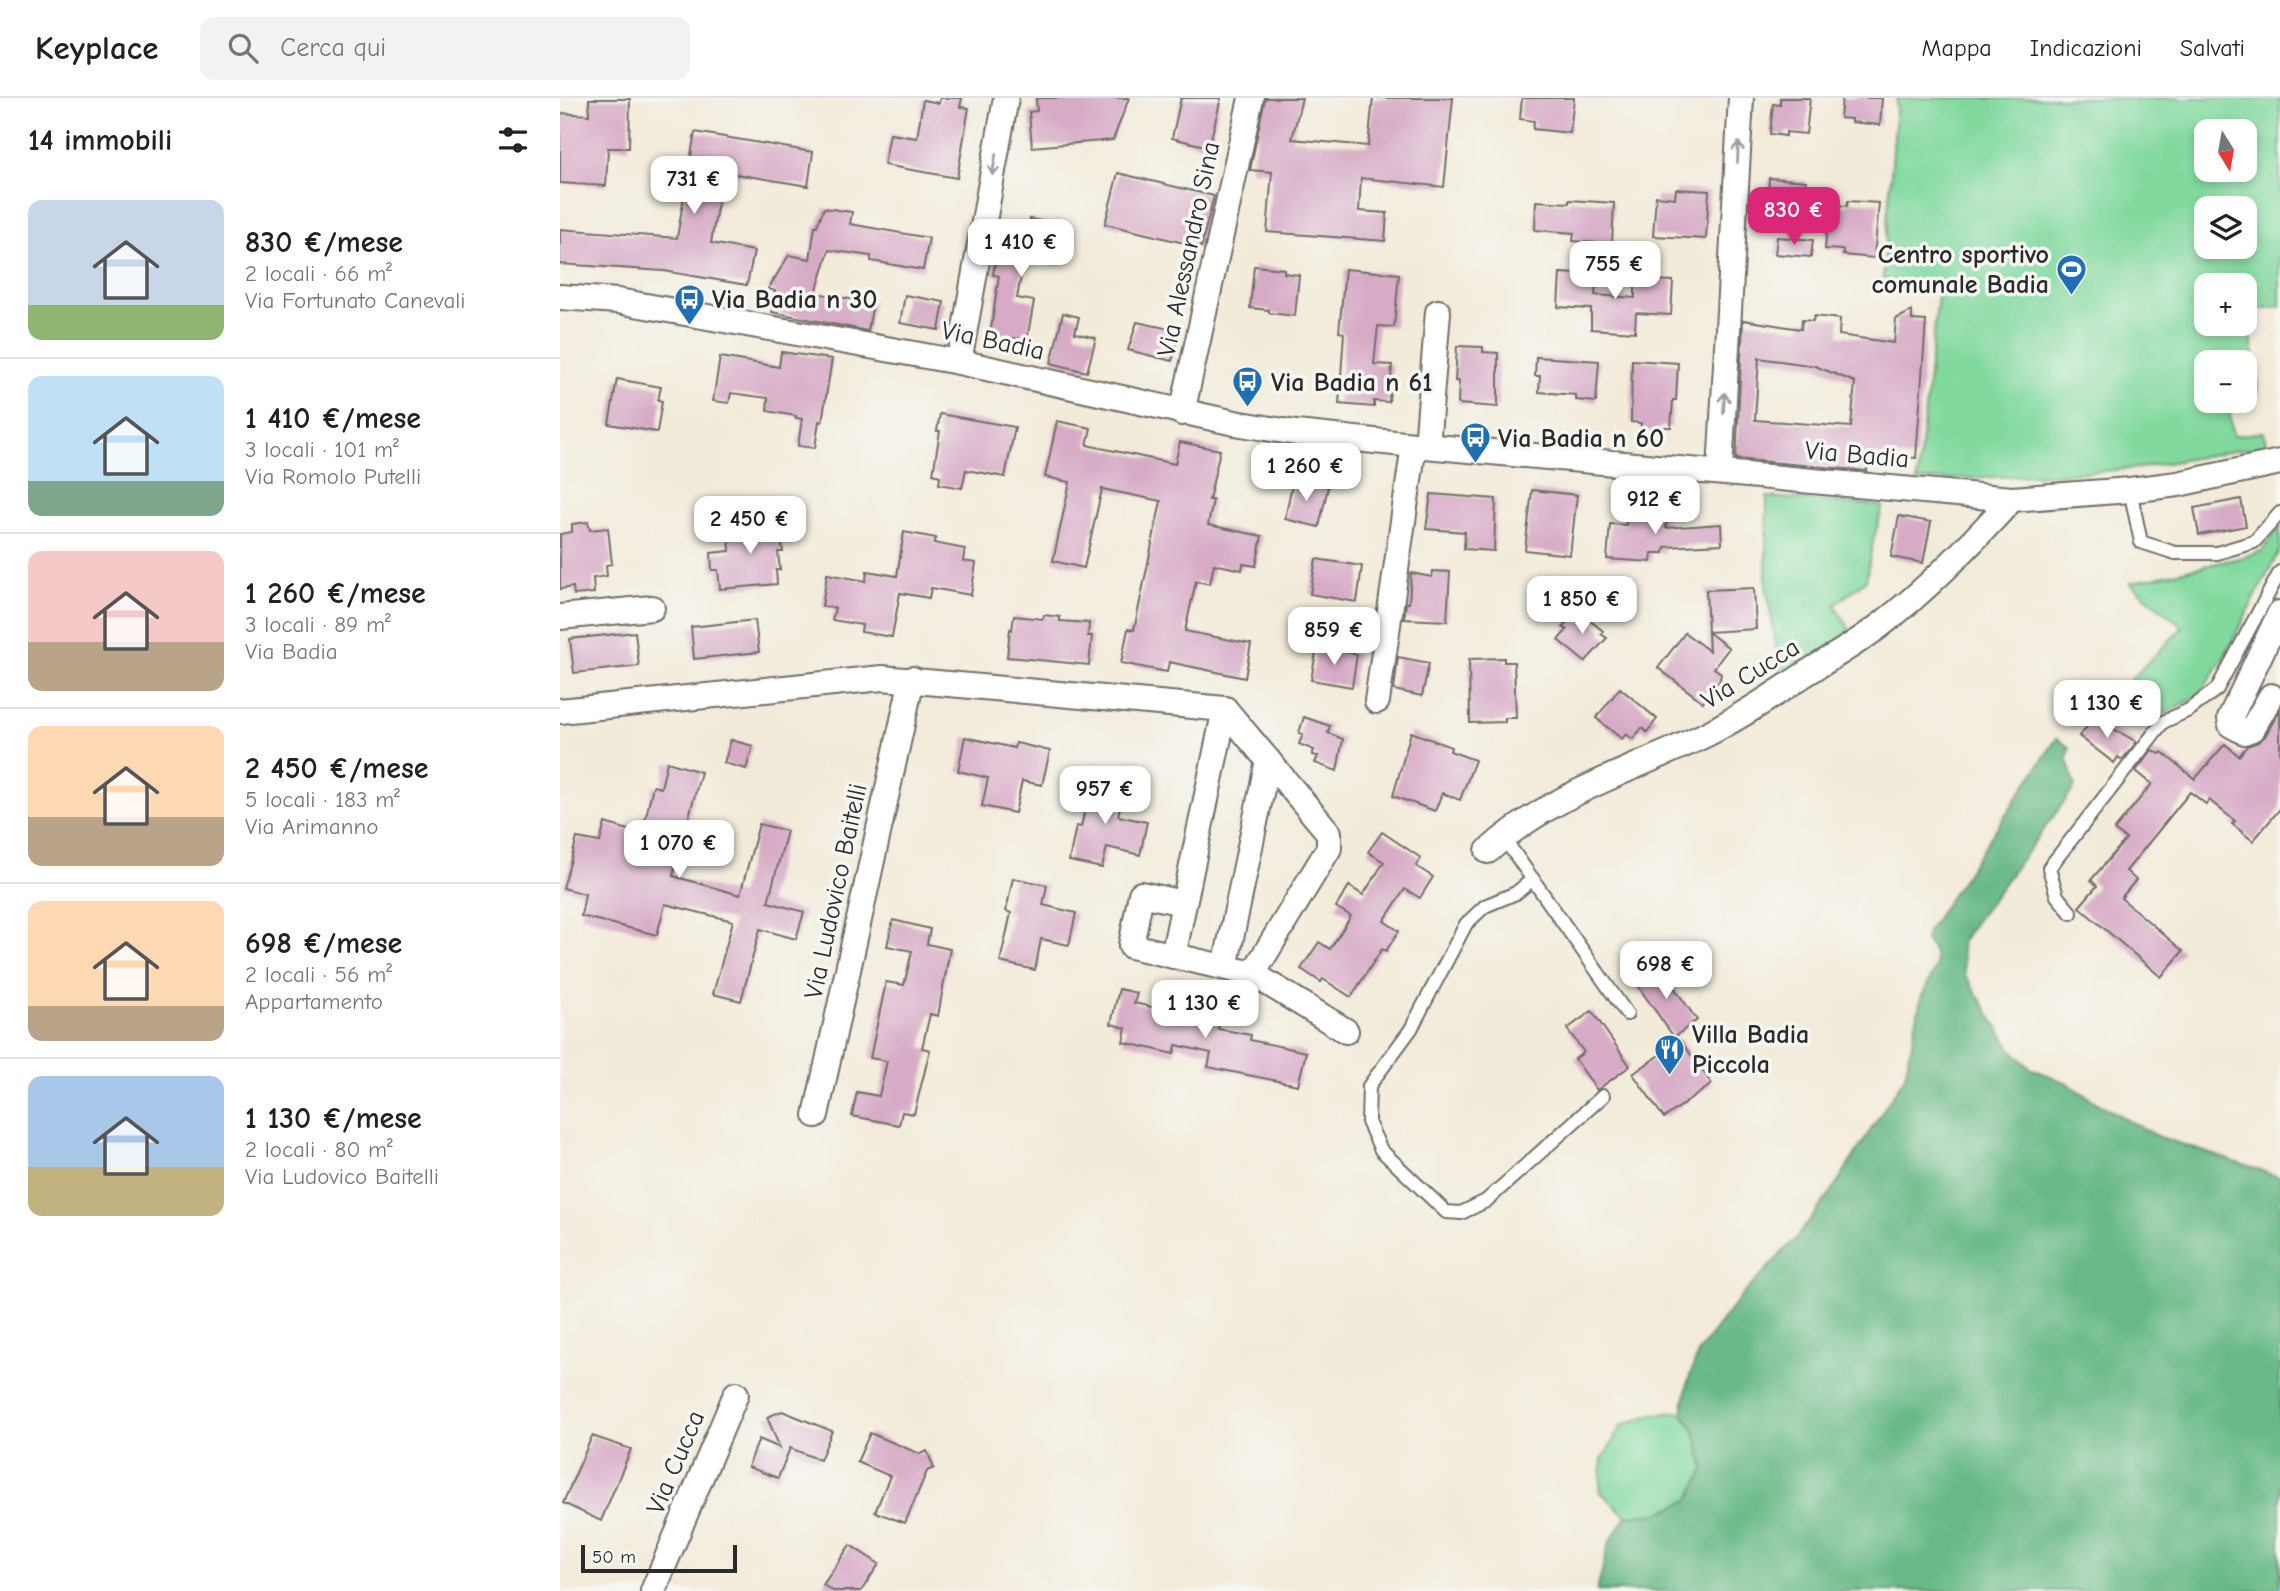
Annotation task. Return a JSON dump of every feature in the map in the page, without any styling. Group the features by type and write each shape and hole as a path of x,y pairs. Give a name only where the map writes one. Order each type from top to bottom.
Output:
{"street":[{"path":"959,362 1006,98"},
{"name":"Via Alessandro Sina","path":"1182,413 1251,98"},
{"path":"1720,471 1741,98"},
{"name":"Via Badia","path":"560,297 618,301 959,362 1182,413 1296,433 1420,445 2012,499 2130,491 2178,484 2280,462"},
{"path":"1377,701 1420,445 1438,312"},
{"name":"Via Cucca","path":"1496,844 1552,806 1608,776 1706,735 1755,708 1878,627 1947,567 2012,499"},
{"path":"560,617 652,608"},
{"path":"2271,696 2252,729 2244,732 2231,725 2230,718 2280,613"},
{"path":"560,711 882,678 1224,709 1329,833 1329,848 1253,974"},
{"name":"Via Ludovico Baitelli","path":"816,1115 912,679"},
{"path":"1173,956 1224,709"},
{"path":"1225,967 1268,760"},
{"path":"1183,903 1141,894 1131,946 1253,974 1346,1031"},
{"name":"Via Cucca","path":"653,1591 736,1394"}],"lane":[{"path":"2130,491 2141,542 2175,553 2217,553 2254,542 2280,513"},
{"path":"2071,913 2057,896 2049,868 2163,722 2189,710 2217,689 2280,572"},
{"path":"1496,844 1534,879 1628,1014"},
{"path":"1534,879 1516,893 1486,906 1466,924 1410,1029 1369,1086 1368,1122 1381,1150 1446,1212 1461,1213 1486,1201 1603,1096"}],"green space":[{"name":"Centro sportivo comunale Badia","path":"1897,98 2280,98 2280,306 2257,309 2257,273 2194,273 2194,336 2251,336 2253,350 2194,350 2194,413 2230,413 2233,436 2264,432 2266,445 2139,468 1917,481 1939,287 1883,279"},
{"path":"1767,497 1883,506 1866,580 1835,605 1853,635 1782,682 1766,585"},
{"path":"2280,527 2280,549 2222,661 2198,696 2160,716 2150,728 2112,699 2183,627 2130,583 2262,551"},
{"path":"2057,738 2070,748 2067,758 2075,787 1961,943 1965,975 2012,1050 2030,1068 2067,1083 2157,1136 2280,1177 2280,1591 1597,1591 1609,1543 1626,1516 1659,1513 1689,1500 1705,1469 1694,1430 1682,1412 1688,1381 1699,1351 1739,1299 1796,1238 1832,1191 1905,1076 1921,998 1936,967 1935,955 1926,939 1927,932"},
{"path":"1682,1412 1694,1430 1705,1469 1689,1500 1659,1513 1626,1516 1600,1491 1602,1460 1622,1425 1653,1414"}],"building":[{"path":"940,98 962,98 960,107 969,108 957,178 884,165 890,134 917,138 923,100 939,103"},
{"path":"1036,98 1129,98 1113,140 1032,147 1029,112 1037,111"},
{"path":"1181,98 1221,98 1209,147 1172,138"},
{"path":"1265,98 1302,98 1292,139 1368,146 1373,98 1453,98 1444,187 1361,178 1359,211 1387,213 1385,241 1267,232 1272,172 1250,170"},
{"path":"1522,98 1574,98 1570,133 1533,129 1534,121 1520,119"},
{"path":"1780,98 1810,98 1806,134 1770,134 1773,104 1780,105"},
{"path":"1842,98 1882,98 1880,125 1840,118"},
{"path":"589,99 630,99 629,148 608,148 606,186 560,183 560,113 589,115"},
{"path":"695,132 813,152 808,186 723,172 711,243 754,251 747,285 664,271 560,264 560,229 677,238"},
{"path":"1118,173 1214,196 1201,247 1105,224"},
{"path":"1769,178 1806,181 1803,208 1767,205"},
{"path":"1676,189 1709,191 1706,239 1653,236 1656,196 1675,198"},
{"path":"1569,200 1614,203 1612,244 1573,241 1574,233 1535,230 1536,201 1569,203"},
{"path":"1848,201 1879,203 1874,258 1843,255 1843,250 1825,249 1829,205 1847,206"},
{"path":"824,208 852,212 850,224 929,238 923,270 871,261 871,256 829,250 816,293 873,303 868,331 772,312 775,291 768,289 789,255 810,259 815,226"},
{"path":"1030,219 1066,226 1058,266 1024,260 1017,298 1034,301 1027,340 1012,338 1010,345 989,342 999,276 993,275 999,240 1026,245"},
{"path":"1777,237 1813,240 1811,257 1775,254"},
{"path":"1254,266 1284,269 1284,273 1299,275 1295,316 1250,308"},
{"path":"1345,269 1399,274 1394,327 1378,326 1374,364 1392,365 1389,402 1374,401 1374,407 1339,404 1344,333 1339,332"},
{"path":"1560,273 1597,275 1595,295 1635,298 1635,279 1673,281 1671,315 1636,313 1635,332 1591,329 1591,309 1558,307"},
{"path":"905,295 944,302 939,330 900,323"},
{"path":"1912,311 1912,320 1926,321 1916,458 1869,454 1867,471 1736,459 1743,320 1801,329 1802,320 1813,321 1814,316 1840,319 1839,335 1894,343 1896,319","holes":["1759,358 1815,366 1855,382 1851,427 1755,420"]},
{"path":"1063,313 1079,317 1075,333 1096,338 1087,372 1051,363"},
{"path":"1137,322 1179,331 1172,361 1128,350"},
{"path":"1457,346 1483,347 1483,352 1498,353 1498,407 1458,404 1459,381 1455,381"},
{"path":"781,352 832,359 815,448 798,446 802,419 767,411 768,398 731,393 729,403 713,401 720,357 779,367"},
{"path":"1536,357 1599,361 1596,402 1576,400 1576,395 1539,392 1540,376 1535,376"},
{"path":"1632,360 1678,363 1671,427 1660,427 1659,432 1641,431 1641,423 1631,422"},
{"path":"617,379 661,387 658,400 662,401 657,432 609,424"},
{"path":"940,414 1015,427 1005,477 966,470 962,488 939,484 940,476 933,474"},
{"path":"1057,421 1091,428 1087,445 1175,464 1180,442 1220,450 1209,500 1213,500 1208,525 1262,536 1256,566 1243,564 1242,570 1214,564 1210,584 1196,581 1185,631 1251,644 1245,678 1169,662 1167,672 1121,663 1128,629 1134,630 1161,501 1102,489 1084,568 1053,561 1070,482 1045,477"},
{"path":"1293,479 1328,487 1319,527 1285,519"},
{"path":"1532,490 1577,495 1570,555 1525,550"},
{"path":"1431,494 1496,499 1494,551 1464,549 1465,532 1426,529"},
{"path":"2241,499 2246,526 2199,535 2194,508"},
{"path":"1627,509 1667,512 1666,528 1721,524 1722,544 1665,547 1664,553 1652,553 1651,562 1607,559 1610,524 1626,525"},
{"path":"1899,516 1931,522 1923,563 1891,557"},
{"path":"779,521 783,552 778,552 780,570 776,570 777,584 720,589 718,570 712,570 711,553 730,551 728,526"},
{"path":"588,522 590,530 608,528 612,564 606,565 607,576 593,578 594,593 574,595 573,587 560,589 560,534 572,532 572,524"},
{"path":"904,532 936,538 934,543 965,549 963,561 976,563 971,595 931,588 929,598 900,593 892,637 861,632 862,625 832,620 835,608 822,606 827,574 866,581 867,571 897,576"},
{"path":"1316,559 1362,566 1357,602 1310,594"},
{"path":"1433,571 1450,572 1447,621 1404,619 1406,603 1409,603 1411,573 1432,577"},
{"path":"1754,588 1756,629 1708,632 1706,590"},
{"path":"1577,610 1603,631 1601,634 1607,638 1585,662 1558,640 1567,630 1563,627"},
{"path":"1044,615 1060,617 1060,621 1089,623 1088,636 1092,636 1089,665 1007,657 1014,616 1043,619"},
{"path":"755,620 759,652 694,659 691,627"},
{"path":"635,632 639,666 574,673 570,639"},
{"path":"1708,632 1729,648 1714,668 1721,673 1720,680 1703,702 1658,668 1685,633 1709,651"},
{"path":"1317,647 1357,654 1352,687 1311,680"},
{"path":"1398,657 1429,663 1422,696 1394,690"},
{"path":"1504,658 1504,662 1514,662 1516,718 1505,718 1505,722 1470,723 1469,659"},
{"path":"1620,688 1657,719 1647,732 1642,728 1633,739 1626,734 1622,739 1596,718"},
{"path":"2280,710 2280,809 2253,841 2232,824 2235,821 2209,800 2206,804 2190,792 2126,871 2136,880 2121,898 2183,951 2161,977 2079,907 2097,886 2091,880 2126,839 2114,830 2152,784 2136,771 2152,750 2160,754 2162,752 2195,779 2225,744 2239,756 2247,746 2258,742 2265,736"},
{"path":"1304,717 1330,726 1328,733 1343,739 1337,771 1315,763 1318,756 1312,755 1314,750 1299,744 1303,734 1299,733"},
{"path":"2094,718 2137,742 2122,760 2118,757 2114,763 2079,736"},
{"path":"1411,732 1451,747 1450,751 1475,760 1460,800 1442,793 1435,811 1393,796"},
{"path":"965,737 1014,748 1016,743 1050,751 1042,785 1022,781 1015,813 982,806 988,778 958,771"},
{"path":"731,740 753,746 746,769 724,763"},
{"path":"667,762 701,772 673,876 740,895 759,824 787,831 768,902 804,912 796,939 760,929 741,1001 713,994 733,921 665,904 657,935 581,916 585,894 563,888 577,838 600,842 605,823 642,834 653,786 661,788"},
{"path":"1092,777 1125,784 1118,816 1147,822 1140,855 1107,847 1102,868 1069,861 1076,826 1081,827"},
{"path":"1382,832 1421,858 1416,866 1433,877 1420,898 1405,889 1384,921 1399,931 1386,951 1382,949 1351,997 1301,969 1319,942 1330,949 1351,916 1336,907 1349,886 1363,895 1384,862 1368,852"},
{"path":"1013,878 1047,885 1043,905 1076,913 1069,945 1041,939 1035,970 1000,962 1011,913 1006,911"},
{"path":"893,920 930,929 927,944 950,949 938,1016 930,1014 922,1048 930,1050 914,1114 902,1112 899,1125 852,1116 857,1092 879,1096 887,1061 870,1058 886,982 904,985 912,951 887,946"},
{"path":"1658,965 1697,1020 1674,1037 1635,982"},
{"path":"1119,989 1137,993 1134,1003 1184,1014 1185,1007 1203,1011 1221,1018 1218,1029 1251,1035 1250,1040 1306,1052 1298,1085 1208,1067 1211,1053 1176,1045 1174,1054 1123,1042 1126,1028 1111,1024"},
{"path":"1592,1011 1630,1066 1597,1090 1575,1059 1584,1052 1567,1029"},
{"path":"1680,1040 1712,1084 1664,1118 1633,1074"},
{"path":"782,1411 832,1431 820,1460 790,1448 778,1478 748,1467 759,1439 780,1448 767,1417"},
{"path":"870,1433 920,1454 927,1451 934,1468 927,1471 905,1523 875,1512 890,1476 857,1462"},
{"path":"592,1436 631,1449 601,1521 563,1503"},
{"path":"850,1545 879,1564 861,1591 833,1591 823,1585"}],"place":[{"name":"Centro sportivo comunale Badia","path":"2072,296"},
{"name":"Via Badia n 30","path":"689,326"},
{"name":"Via Badia n 61","path":"1248,409"},
{"name":"Via Badia n 60","path":"1475,465"},
{"name":"Villa Badia Piccola","path":"1669,1076"}]}
